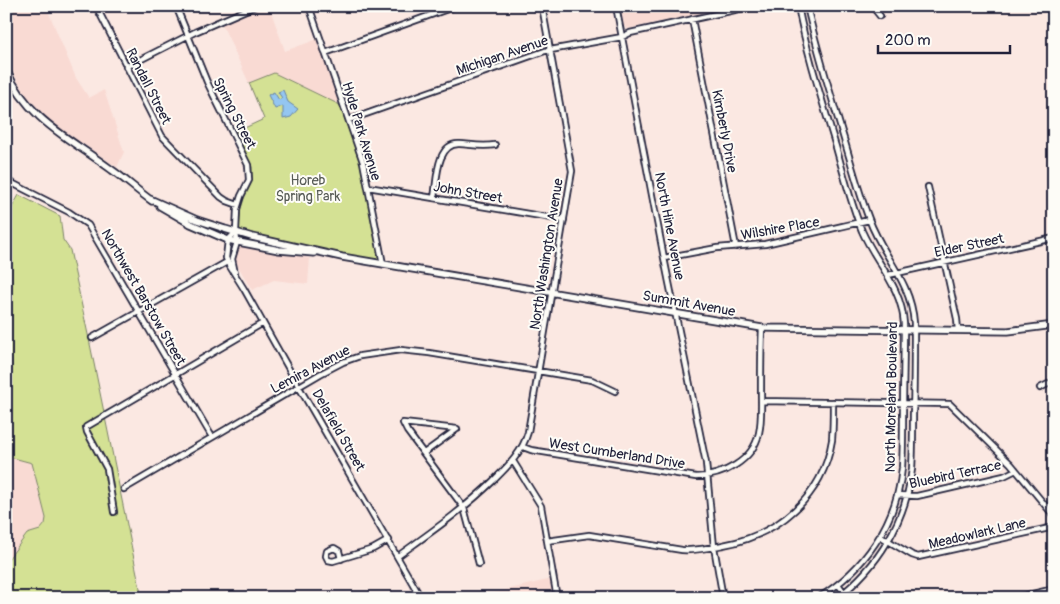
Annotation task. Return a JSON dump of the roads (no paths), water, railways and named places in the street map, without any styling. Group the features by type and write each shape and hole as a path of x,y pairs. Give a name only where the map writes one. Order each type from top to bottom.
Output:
{"main road":[{"path":"7,72 22,98 44,122 150,199 191,224 228,240"},
{"path":"150,199 197,220 236,232"},
{"name":"Summit Avenue","path":"236,232 323,253 383,264 762,328 1015,331 1054,325"},
{"name":"Summit Avenue","path":"228,240 299,252 323,253"}],"street":[{"name":"Randall Street","path":"96,6 162,136 221,197 227,202 238,205"},
{"name":"Spring Street","path":"176,6 207,82 248,165 249,180 238,205 236,232"},
{"path":"126,67 188,36 255,6"},
{"name":"Hyde Park Avenue","path":"310,6 363,162 383,264"},
{"path":"325,52 456,6"},
{"name":"North Washington Avenue","path":"398,556 464,508 514,461 523,447 528,432 572,169 542,6"},
{"name":"North Hine Avenue","path":"616,6 708,475 714,547 724,598"},
{"name":"Michigan Avenue","path":"349,120 550,50 622,37 630,33 753,6"},
{"name":"North Moreland Boulevard","path":"798,6 811,68 859,223 871,249 888,275 901,302 904,315 902,469 897,496 880,536 863,560 838,584 818,598"},
{"name":"North Moreland Boulevard","path":"807,6 820,62 869,220 881,246 905,284 913,314 914,330 912,469 907,496 900,518 888,542 869,569 837,598"},
{"path":"872,6 880,16"},
{"name":"Kimberly Drive","path":"692,19 736,247"},
{"path":"801,24 811,22"},
{"path":"434,198 441,158 445,150 456,144 482,147 495,145"},
{"name":"Northwest Barstow Street","path":"6,180 69,212 88,225 212,437"},
{"name":"John Street","path":"368,187 564,220"},
{"path":"928,187 958,330"},
{"name":"Wilshire Place","path":"664,258 717,248 765,244 869,220"},
{"path":"92,338 227,262 228,240 236,232"},
{"name":"Delafield Street","path":"236,232 237,242 232,259 236,275"},
{"name":"Elder Street","path":"888,275 1054,238"},
{"name":"Delafield Street","path":"227,262 421,598"},
{"path":"901,302 910,300"},
{"path":"114,512 107,469 86,427 263,323"},
{"name":"West Cumberland Drive","path":"523,447 541,452 690,476 708,475 736,465 750,452 759,432 762,328"},
{"name":"Lemira Avenue","path":"124,489 350,359 388,351 415,351 592,380 615,391"},
{"path":"904,361 914,361"},
{"path":"1040,388 1054,381"},
{"path":"761,400 950,404 1016,470 1054,516"},
{"path":"547,541 589,535 682,550 699,550 742,541 767,531 790,515 805,500 820,475 828,456 832,434 833,402"},
{"path":"424,453 457,429 403,423 424,453 464,508 479,564"},
{"path":"514,461 540,502 557,598"},
{"name":"Bluebird Terrace","path":"897,496 917,496 1004,476 1016,470"},
{"name":"Meadowlark Lane","path":"880,536 918,557 1054,527"},
{"path":"341,559 373,549 389,540"},
{"path":"838,584 848,598"},
{"path":"1015,598 1054,589"}],"water":[{"path":"283,90 288,102 298,109 291,117 283,119 283,106 275,109 268,95 274,92 279,100 282,98 278,92"}],"park label":[{"name":"Horeb Spring Park","path":"308,188"}]}
